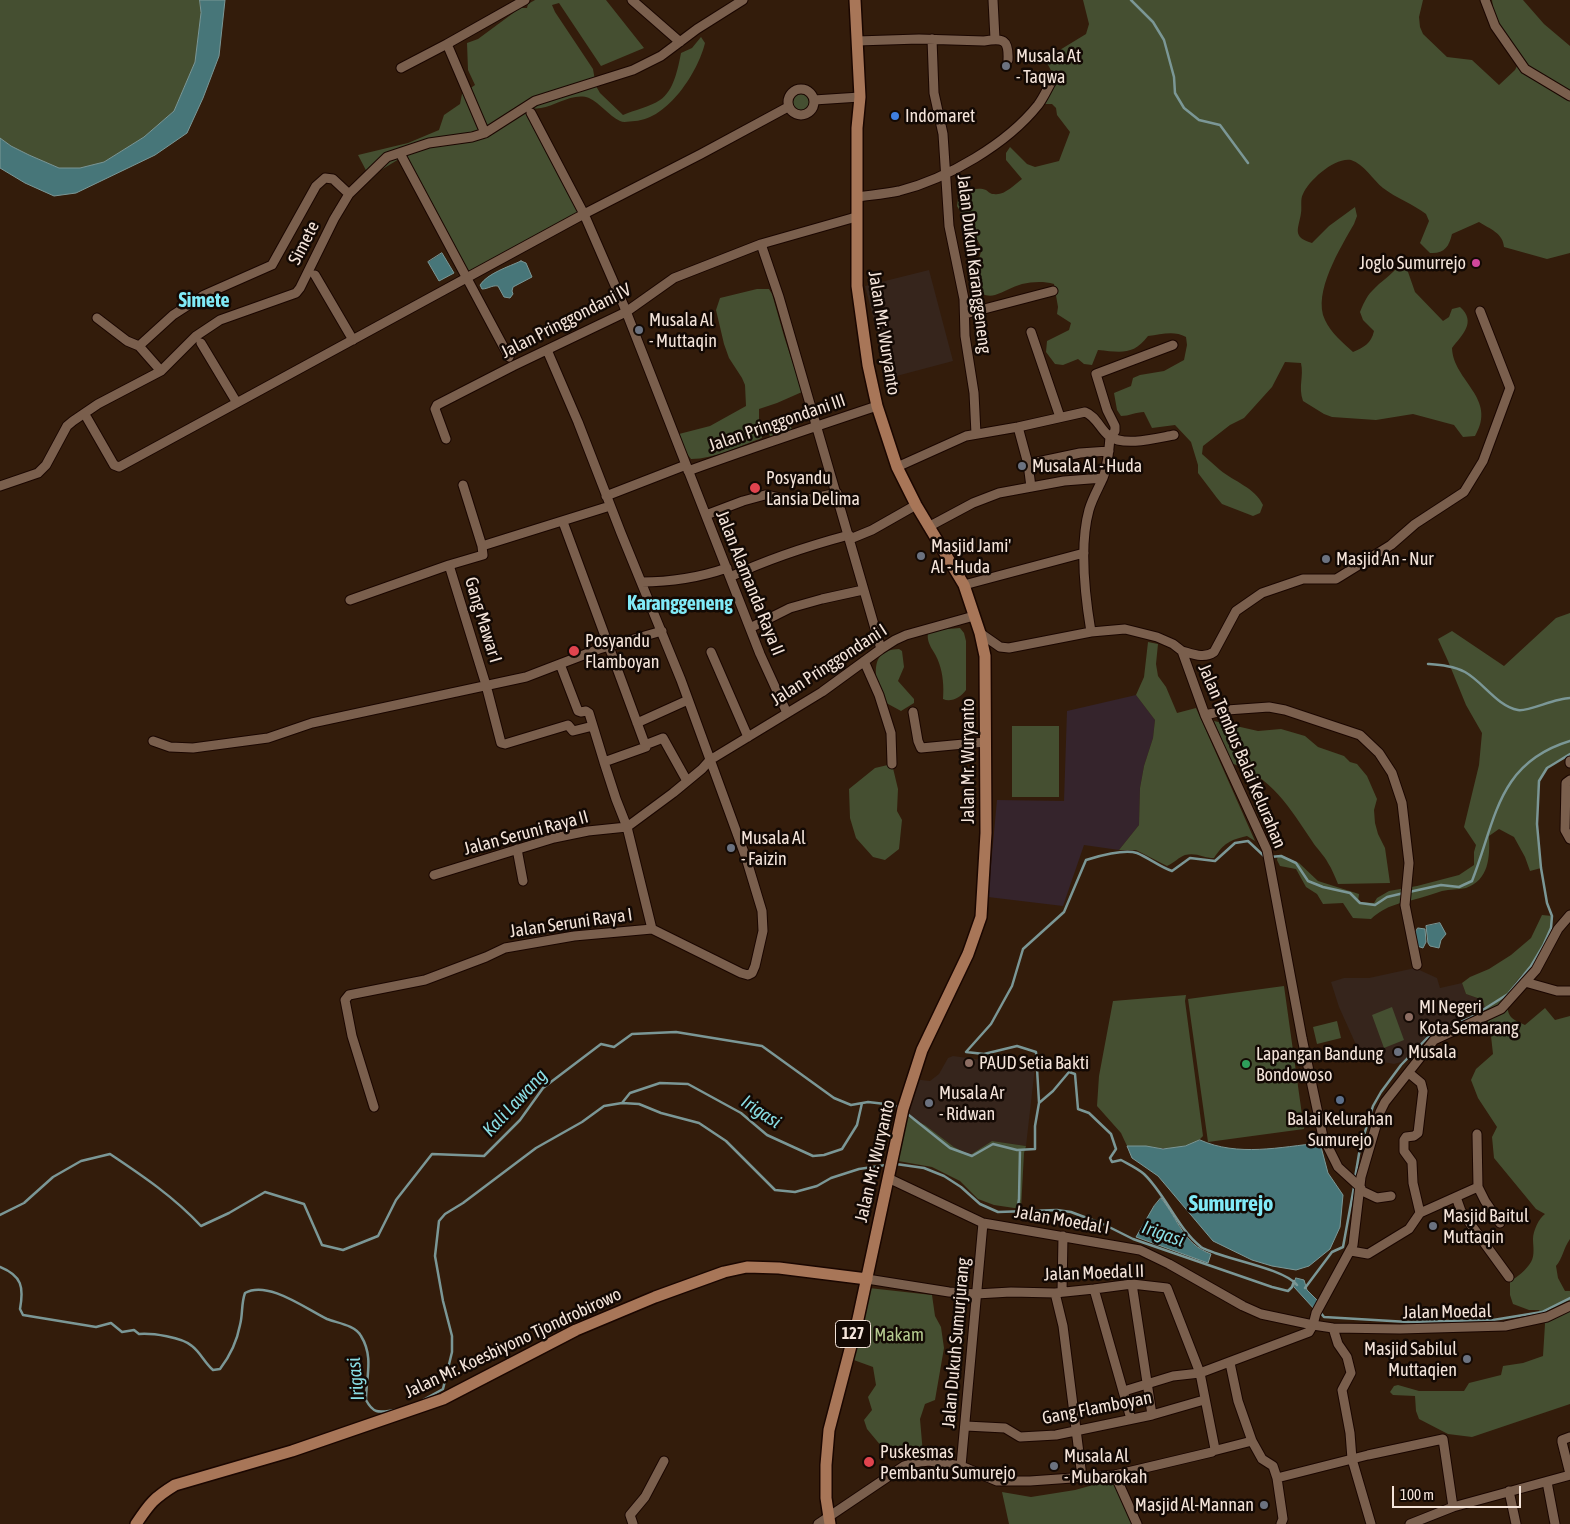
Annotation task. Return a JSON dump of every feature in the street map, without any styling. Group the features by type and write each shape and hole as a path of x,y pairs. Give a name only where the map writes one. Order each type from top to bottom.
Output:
{"main road":[{"name":"Jalan Mr. Wuryanto","path":"829,1521 826,1465 829,1430 867,1278 903,1109 922,1050 968,954 981,916 986,833 985,656 980,634 964,585 916,505 897,466 878,406 868,365 857,286 857,128 860,97 855,0"},
{"name":"Jalan Mr. Koesbiyono Tjondrobirowo","path":"136,1524 158,1495 175,1485 292,1451 443,1399 576,1330 655,1297 724,1272 747,1267 779,1268 867,1278"}],"street":[{"path":"401,68 525,0"},
{"path":"632,0 680,42"},
{"name":"Simete","path":"0,486 38,473 46,465 67,426 72,421 98,404 161,372 196,336 220,320 296,292 300,288 334,219 349,194 387,157 430,143 472,137 484,133 535,101 633,70 661,56 743,0"},
{"path":"993,0 995,40"},
{"path":"1485,0 1495,26 1525,69 1570,96"},
{"path":"857,41 885,39 1003,41 1009,49 1008,60"},
{"name":"Jalan Dukuh Karanggeneng","path":"932,39 934,92 943,134 949,226 964,299 965,336 974,393 976,434"},
{"path":"447,44 484,133"},
{"path":"857,197 899,191 946,175 979,155 1011,131 1038,105 1054,79"},
{"path":"797,89 810,92 814,100 811,110 805,115 796,115 788,107 787,102 790,94 797,89"},
{"path":"814,100 860,97"},
{"path":"87,418 114,465 117,467 584,214 788,107"},
{"name":"Jalan Alamanda Raya II","path":"531,113 584,214 626,312 750,628 787,713"},
{"path":"402,157 509,357"},
{"path":"139,346 173,315 204,295 272,265 316,186 325,178 333,180 349,194"},
{"name":"Jalan Pringgondani IV","path":"446,439 435,409 436,407 626,312 674,278 761,244 856,217"},
{"path":"761,244 837,493 881,649"},
{"path":"316,275 353,340"},
{"path":"964,314 1053,291"},
{"path":"1182,651 1209,656 1214,652 1236,611 1262,593 1303,578 1336,578 1391,545 1415,524 1464,492 1483,462 1510,388 1480,311"},
{"path":"97,318 127,341 139,346 161,372"},
{"path":"1031,332 1060,417"},
{"path":"201,343 237,403"},
{"path":"1091,632 1085,584 1084,553 1089,512 1103,478 1110,437 1115,432 1115,426 1107,410 1096,374 1173,345"},
{"path":"547,350 662,631 746,858 763,915 763,931 752,973 748,975 741,974 652,928 627,827 593,726 588,712 578,711 560,664"},
{"name":"Jalan Pringgondani III","path":"606,496 878,406"},
{"path":"897,466 966,436 1086,413 1091,415 1110,437 1124,442 1174,435"},
{"path":"1018,427 1032,487"},
{"path":"1028,464 1080,453 1109,450"},
{"path":"930,526 973,503 999,493 1064,481 1103,478"},
{"path":"350,600 449,564 483,555 482,546 463,485"},
{"path":"706,515 742,501 765,495 790,500 810,499 837,493"},
{"path":"641,582 666,582 729,573 798,550 872,530 916,505"},
{"path":"482,546 610,506"},
{"path":"563,522 581,576 610,646 646,748 604,762"},
{"path":"964,585 1084,553"},
{"name":"Gang Mawar I","path":"449,564 486,685 500,742 503,744 568,725 573,731 593,726"},
{"path":"750,628 790,608 863,590"},
{"name":"Jalan Pringgondani I","path":"710,760 822,692 864,660 906,635 974,616"},
{"name":"Jalan Tembus Balai Kelurahan","path":"980,634 1000,647 1009,648 1091,632 1125,630 1157,638 1173,644 1182,651 1205,715 1267,850 1303,1046 1323,1137 1338,1167 1360,1189"},
{"name":"Gang Mawar I","path":"486,685 526,677 610,646 662,631"},
{"path":"711,652 748,737"},
{"path":"864,660 879,695 891,733 892,764"},
{"path":"153,741 170,747 194,748 268,738 312,723 486,685"},
{"path":"637,723 688,700"},
{"path":"1205,715 1228,710 1269,706 1360,735 1379,753 1392,772 1402,803 1409,863 1405,905 1416,965"},
{"path":"913,712 921,748 985,742"},
{"path":"645,745 663,738 687,781"},
{"path":"627,827 687,781 710,760"},
{"path":"1570,780 1566,783 1565,830 1570,839"},
{"name":"Jalan Seruni Raya II","path":"434,875 570,834 627,827"},
{"path":"517,849 523,881"},
{"path":"1124,1391 1173,1376 1200,1373 1230,1363 1309,1332 1318,1326 1316,1313 1353,1245 1362,1177 1380,1112 1395,1088 1434,1040 1501,1009 1536,970 1558,929 1570,915"},
{"name":"Jalan Seruni Raya I","path":"374,1107 352,1036 346,997 375,988 425,980 505,948 574,936 652,928"},
{"path":"1525,982 1557,992 1570,992"},
{"path":"1409,1073 1421,1083 1423,1091 1418,1133 1414,1136 1406,1136 1404,1140 1404,1151 1412,1162 1413,1183 1420,1213"},
{"path":"1477,1134 1478,1186 1485,1201 1500,1223"},
{"name":"Jalan Moedal I","path":"888,1178 982,1223 1140,1250 1169,1264 1225,1298 1261,1314 1318,1326"},
{"path":"1351,1251 1368,1254 1408,1230 1420,1213 1478,1186"},
{"path":"1360,1189 1377,1198 1390,1196"},
{"path":"1456,1197 1461,1211 1509,1277"},
{"name":"Jalan Dukuh Sumurjurang","path":"961,1466 966,1426 982,1223"},
{"path":"1063,1236 1058,1292 1082,1478"},
{"name":"Jalan Moedal II","path":"867,1278 949,1292 976,1294 1094,1290 1132,1284 1168,1290 1200,1373"},
{"path":"1132,1284 1152,1415"},
{"path":"1094,1290 1124,1391 1130,1419"},
{"name":"Jalan Moedal","path":"1318,1326 1400,1329 1505,1326 1547,1317 1570,1306"},
{"path":"1333,1328 1338,1344 1347,1357 1351,1373 1342,1390 1350,1433 1352,1459 1371,1524"},
{"path":"1230,1363 1238,1401 1252,1441 1262,1459 1273,1466 1277,1478 1283,1519 1281,1524"},
{"path":"1200,1373 1215,1449 1213,1451"},
{"name":"Gang Flamboyan","path":"966,1426 1004,1428 1020,1437 1056,1436 1152,1415 1204,1400"},
{"path":"1410,1524 1434,1520 1453,1507 1570,1475 1562,1440 1570,1437"},
{"path":"1277,1478 1352,1459 1443,1440 1453,1507"},
{"path":"818,1524 829,1521 904,1466 913,1463 929,1461 961,1466 997,1481 1082,1478 1115,1475 1252,1441"},
{"path":"633,1524 630,1515 645,1497 664,1461"},
{"path":"1115,1475 1137,1524"},
{"path":"1547,1482 1555,1524"},
{"path":"1509,1491 1516,1524"}],"shaded area":[{"path":"929,270 953,361 889,378 865,286"},
{"path":"1136,695 1155,720 1153,738 1144,766 1140,788 1139,825 1119,850 1084,845 1063,906 988,897 997,800 1064,801 1067,711"},
{"name":"MI Negeri Kota Semarang","path":"1415,968 1437,978 1440,988 1462,983 1466,994 1483,1000 1485,1009 1470,1018 1431,1034 1408,1060 1394,1064 1362,1058 1339,1007 1331,982 1344,978 1369,978"},
{"path":"953,1056 1035,1067 1026,1146 992,1141 970,1155 954,1147 925,1125 904,1115 913,1079 930,1081 939,1074 948,1058"}],"green space":[{"path":"0,0 200,0 201,13 195,62 174,111 144,137 104,162 80,168 59,168 11,146 0,138"},
{"path":"535,0 606,0 644,48 601,66 559,3 552,5 593,69 596,86 600,93 623,115 652,105 665,96 675,79 681,53 692,48 701,37 705,43 696,67 680,92 659,112 647,118 622,122 593,100 583,97 571,98 547,107 526,109 580,212 469,276 404,156 381,170 371,180 358,155 408,143 439,130 444,115 460,104 462,94 475,85 468,70 467,43 478,39 520,8 527,8 528,4"},
{"path":"1083,0 1423,0 1419,17 1423,34 1447,57 1472,60 1499,85 1515,70 1521,58 1495,21 1492,0 1523,0 1544,24 1570,46 1570,253 1547,259 1504,247 1499,235 1479,222 1452,234 1449,243 1442,251 1430,253 1420,243 1429,221 1426,214 1383,188 1356,162 1351,160 1338,162 1323,171 1311,182 1302,196 1298,231 1301,238 1312,243 1329,226 1355,207 1357,216 1330,270 1322,297 1322,309 1330,329 1353,352 1371,339 1374,331 1363,320 1360,312 1365,301 1372,291 1400,264 1407,269 1415,292 1443,321 1449,317 1452,309 1460,307 1465,313 1468,323 1452,348 1454,360 1478,400 1481,411 1481,423 1475,436 1463,437 1454,425 1413,414 1376,420 1332,417 1324,414 1303,401 1301,363 1285,362 1272,387 1244,418 1230,425 1203,446 1202,454 1259,499 1263,505 1260,513 1253,516 1222,504 1198,473 1198,465 1191,442 1175,425 1152,428 1144,412 1121,416 1117,410 1114,393 1131,386 1133,378 1164,371 1184,360 1187,345 1186,337 1172,333 1148,336 1131,350 1120,352 1098,350 1092,365 1084,364 1078,359 1063,365 1055,364 1046,352 1047,341 1069,330 1071,323 1057,314 1058,307 1054,284 1042,282 1026,283 990,296 977,290 971,282 968,272 978,262 982,248 957,206 958,199 962,192 974,189 983,189 993,194 998,194 1009,190 1022,179 1006,160 1006,153 1010,147 1027,164 1035,167 1059,161 1070,132 1057,115 1056,108 1052,104 1045,104 1056,80 1045,59 1086,34 1089,24"},
{"path":"797,92 805,92 811,98 811,106 805,112 797,112 791,106 791,98"},
{"path":"757,289 769,289 772,294 802,392 759,409 762,438 709,457 691,459 683,449 679,434 710,426 746,406 745,385 729,358 716,310 720,298"},
{"path":"787,415 792,430 770,437 766,422"},
{"path":"1570,613 1570,754 1547,768 1542,776 1537,801 1541,868 1530,871 1514,837 1499,829 1489,836 1488,860 1484,874 1474,884 1466,888 1442,891 1394,905 1371,919 1353,918 1343,903 1323,904 1317,894 1306,887 1296,869 1280,866 1277,860 1278,855 1299,863 1318,881 1359,894 1358,902 1374,903 1377,898 1389,891 1459,875 1474,865 1476,845 1464,827 1479,765 1482,733 1466,705 1438,639 1452,631 1504,666 1556,618"},
{"path":"960,628 964,633 966,641 966,690 956,699 946,700 943,699 943,681 938,659 928,641 928,633 935,630"},
{"path":"1148,642 1158,644 1156,664 1158,676 1166,687 1177,713 1196,708 1255,841 1247,836 1241,837 1224,846 1214,858 1189,854 1167,866 1136,850 1119,850 1139,825 1140,788 1144,766 1153,738 1155,720 1136,695 1144,677"},
{"path":"899,649 902,651 904,667 898,681 914,699 914,703 901,711 879,699 876,674 876,666 882,654"},
{"path":"1214,721 1258,731 1281,729 1305,736 1318,747 1344,756 1350,762 1357,764 1367,776 1377,799 1374,810 1375,823 1385,848 1390,883 1338,884 1326,860 1278,794 1257,776 1231,763"},
{"path":"1012,726 1059,726 1059,797 1012,797"},
{"path":"892,764 898,789 897,811 902,820 899,849 885,860 873,857 856,838 850,818 849,789 875,768"},
{"path":"1542,915 1552,916 1551,928 1543,946 1548,955 1528,969 1517,981 1509,995 1508,1007 1512,1018 1525,1025 1545,1008 1555,1020 1570,1016 1570,1239 1556,1266 1558,1278 1565,1291 1570,1291 1570,1404 1472,1437 1448,1434 1419,1419 1416,1411 1415,1396 1393,1395 1390,1392 1394,1386 1398,1385 1419,1391 1464,1391 1469,1383 1501,1375 1503,1366 1523,1363 1543,1356 1545,1324 1539,1310 1529,1310 1513,1304 1510,1295 1510,1281 1522,1273 1531,1262 1534,1232 1545,1214 1536,1209 1494,1158 1492,1137 1497,1127 1478,1098 1471,1080 1476,1069 1493,1054 1491,1036 1483,1000 1466,994 1462,983 1511,955 1531,938"},
{"name":"Lapangan Bandung Bondowoso","path":"1284,986 1304,1129 1208,1142 1188,999"},
{"path":"1186,995 1185,1001 1203,1136 1188,1146 1178,1148 1127,1146 1121,1133 1097,1106 1099,1076 1113,1001"},
{"path":"1392,1007 1404,1040 1384,1048 1372,1015"},
{"path":"1337,1021 1341,1038 1317,1044 1313,1027"},
{"path":"904,1115 925,1125 954,1147 970,1155 992,1141 1026,1146 1021,1209 994,1205 978,1199 960,1181 932,1167 898,1161"},
{"name":"Makam","path":"869,1288 932,1295 935,1316 941,1327 944,1348 935,1400 925,1404 920,1419 923,1454 892,1459 867,1429 864,1420 872,1410 868,1397 876,1385 873,1367 851,1359"},
{"path":"1115,1479 1135,1524 1009,1524 1002,1492 1031,1497 1075,1490"}],"water":[{"path":"200,0 225,0 219,56 187,133 155,155 76,193 54,196 25,183 0,168 0,138 11,146 59,168 80,168 104,162 144,137 174,111 195,62 201,13"},
{"path":"442,253 454,273 439,281 428,262"},
{"path":"521,261 526,263 532,277 513,287 513,294 510,298 504,297 498,286 482,289 480,285 488,277"},
{"path":"1440,923 1446,934 1441,940 1439,948 1430,946 1426,926"},
{"path":"1418,928 1425,929 1426,942 1423,948 1417,946 1415,933"},
{"path":"1200,1140 1214,1145 1244,1149 1320,1143 1328,1173 1343,1195 1340,1227 1330,1249 1309,1266 1296,1270 1252,1260 1213,1241 1158,1176 1132,1158 1127,1146 1146,1146 1163,1149 1185,1146"},
{"path":"1161,1198 1188,1238 1202,1250 1211,1254 1208,1263 1136,1237 1154,1206"},
{"path":"1296,1278 1304,1280 1307,1290 1320,1303 1315,1310 1294,1287"}],"waterway":[{"path":"1131,0 1153,22 1164,40 1174,77 1175,93 1184,108 1199,120 1220,125 1248,163"},
{"path":"1428,664 1452,667 1465,672 1503,704 1518,710 1570,698"},
{"path":"1409,892 1441,885 1459,887 1472,881 1494,816 1513,779 1527,764 1546,751 1570,741"},
{"path":"1355,1178 1360,1148 1373,1106 1401,1065 1431,1034 1470,1018 1508,994 1531,966 1543,946 1551,928 1552,916 1547,903 1541,868 1537,824 1539,781 1547,768 1570,754"},
{"path":"1039,1102 1036,1052 1017,1046 984,1054 966,1052 991,1024 1012,986 1023,949 1064,912 1086,860 1111,854 1132,852 1172,871 1190,858 1215,861 1235,843 1248,841 1264,856"},
{"path":"1270,857 1281,856 1296,863 1308,881 1323,887 1350,893 1360,903 1375,905 1387,897 1404,893"},
{"name":"Kali Lawang","path":"0,1215 24,1203 53,1177 81,1161 110,1154 169,1196 201,1226 229,1213 265,1192 304,1204 322,1245 343,1250 378,1236 396,1200 432,1154 484,1156 520,1120 543,1088 601,1044 614,1047 632,1034 676,1032 762,1046 834,1098 851,1105 868,1102 894,1105 901,1109"},
{"name":"Kali Lawang","path":"905,1112 950,1148 972,1156 993,1144 1017,1150 1035,1149 1035,1126 1039,1103 1053,1091 1069,1072 1075,1074 1078,1109 1089,1113 1111,1134 1116,1149 1110,1158 1112,1162 1121,1160 1144,1174 1152,1182 1185,1231 1201,1247 1271,1270 1297,1285"},
{"name":"Irigasi","path":"622,1103 630,1093 660,1083 688,1084 741,1113 767,1135 813,1156 824,1155 842,1149 857,1125 862,1103"},
{"name":"Irigasi","path":"423,1400 443,1389 452,1352 452,1336 443,1301 435,1256 439,1221 445,1214 463,1203 536,1148 582,1122 604,1106 622,1103 639,1104 661,1113 699,1123 726,1141 775,1190 795,1192 817,1186 831,1178 859,1169 886,1165"},
{"name":"Irigasi","path":"1017,1211 1020,1150"},
{"name":"Irigasi","path":"896,1164 924,1168 944,1176 961,1187 980,1204 998,1212 1057,1210 1071,1212 1103,1224 1133,1239 1272,1287 1288,1291 1294,1281"},
{"path":"1305,1288 1332,1252 1343,1247 1354,1187"},
{"name":"Irigasi","path":"0,1267 13,1274 20,1283 22,1294 20,1309 23,1315 96,1327 111,1323 122,1332 134,1330 139,1334 159,1335 181,1340 198,1351 213,1370 220,1369 235,1343 239,1331 245,1293 254,1290 276,1293 327,1319 355,1329 361,1336 367,1352 366,1400 375,1410 395,1410"},
{"path":"1320,1312 1324,1317 1408,1322 1493,1320 1542,1312 1570,1298"}],"place":[{"name":"Musala At - Taqwa","path":"1006,66"},
{"name":"Indomaret","path":"895,116"},
{"name":"Joglo Sumurrejo","path":"1476,263"},
{"name":"Musala Al - Muttaqin","path":"639,330"},
{"name":"Musala Al - Huda","path":"1022,466"},
{"name":"Posyandu Lansia Delima","path":"755,488"},
{"name":"Masjid Jami' Al - Huda","path":"921,556"},
{"name":"Masjid An - Nur","path":"1326,559"},
{"name":"Posyandu Flamboyan","path":"574,651"},
{"name":"Musala Al - Faizin","path":"731,848"},
{"name":"MI Negeri Kota Semarang","path":"1409,1017"},
{"name":"Musala","path":"1398,1052"},
{"name":"PAUD Setia Bakti","path":"969,1063"},
{"name":"Lapangan Bandung Bondowoso","path":"1246,1064"},
{"name":"Balai Kelurahan Sumurejo","path":"1340,1100"},
{"name":"Musala Ar - Ridwan","path":"929,1103"},
{"name":"Masjid Baitul Muttaqin","path":"1433,1226"},
{"name":"Masjid Sabilul Muttaqien","path":"1467,1359"},
{"name":"Puskesmas Pembantu Sumurejo","path":"869,1462"},
{"name":"Musala Al - Mubarokah","path":"1054,1466"},
{"name":"Masjid Al-Mannan","path":"1264,1505"}],"district":[{"name":"Simete","path":"204,301"},
{"name":"Karanggeneng","path":"680,604"},
{"name":"Sumurrejo","path":"1231,1204"}]}
